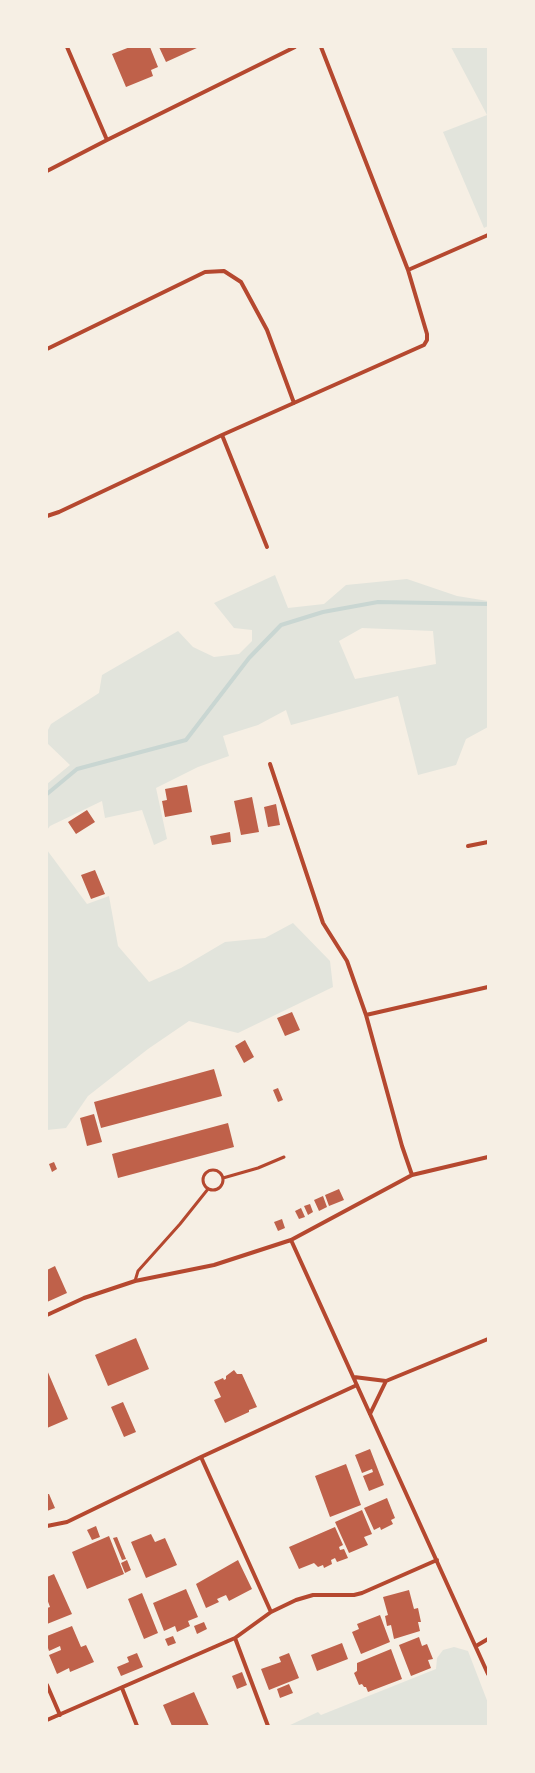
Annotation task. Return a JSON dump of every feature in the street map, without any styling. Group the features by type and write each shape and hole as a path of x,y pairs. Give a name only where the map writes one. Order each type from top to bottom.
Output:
{"street":[{"path":"67,47 107,140"},
{"path":"47,172 107,140 295,47"},
{"path":"47,516 59,512 222,435 424,345 427,340 427,334 408,270 321,47"},
{"path":"408,270 488,235"},
{"path":"47,349 205,272 224,271 241,282 267,330 294,403"},
{"path":"222,435 267,547"},
{"path":"270,764 323,923 347,961 366,1015 402,1146 412,1175"},
{"path":"468,846 488,842"},
{"path":"366,1015 488,987"},
{"path":"47,1315 84,1298 135,1282 214,1265 291,1240 412,1175 488,1157"},
{"path":"291,1240 488,1674"},
{"path":"354,1377 386,1381 488,1339"},
{"path":"370,1414 386,1381"},
{"path":"47,1526 67,1522 201,1457 357,1385"},
{"path":"201,1457 272,1612"},
{"path":"47,1720 235,1638 272,1612 314,1595 362,1593 437,1560"},
{"path":"235,1638 268,1726"},
{"path":"476,1646 488,1639"},
{"path":"47,1685 60,1714"},
{"path":"122,1688 137,1726"}],"lane":[{"path":"222,1178 258,1168 284,1158"},
{"path":"213,1170 217,1171 222,1178 220,1186 213,1190 208,1189 203,1182 205,1174 213,1170"},
{"path":"135,1282 138,1271 180,1224 208,1189"}],"shaded area":[{"path":"451,47 488,47 488,226 484,228 443,132 487,115"},
{"path":"275,575 288,608 324,604 346,585 407,579 457,596 488,601 488,727 466,739 456,765 418,775 398,696 291,725 286,710 258,725 223,736 229,756 198,767 156,788 167,839 154,845 142,810 105,818 102,801 50,826 47,830 47,784 70,765 47,743 47,732 51,724 99,693 102,675 178,631 193,647 214,657 239,654 252,641 252,630 234,628 214,603","holes":["362,628 433,631 436,664 355,679 339,641"]},
{"path":"47,850 87,904 109,896 118,946 149,982 181,968 225,942 265,938 293,923 330,961 333,987 238,1033 189,1021 148,1049 88,1096 66,1128 47,1130"},
{"path":"454,1647 468,1651 488,1703 488,1726 288,1726 318,1712 321,1715 436,1669 437,1658 443,1650"}],"building":[{"path":"130,47 150,47 158,67 151,70 153,76 126,87 112,54"},
{"path":"159,47 199,47 166,62"},
{"path":"187,785 192,812 165,817 162,801 167,800 165,789"},
{"path":"252,797 259,832 241,835 234,801"},
{"path":"276,804 280,825 268,827 264,807"},
{"path":"87,810 95,822 76,834 68,822"},
{"path":"230,832 231,842 212,845 210,836"},
{"path":"95,870 105,894 91,899 81,875"},
{"path":"292,1012 300,1030 285,1036 277,1018"},
{"path":"245,1040 254,1057 244,1063 235,1046"},
{"path":"214,1069 222,1096 101,1128 94,1102"},
{"path":"278,1088 283,1100 278,1102 273,1090"},
{"path":"94,1114 102,1142 87,1146 80,1118"},
{"path":"228,1123 234,1147 118,1178 112,1154"},
{"path":"54,1162 57,1169 52,1172 49,1164"},
{"path":"339,1189 344,1200 329,1206 325,1195"},
{"path":"323,1196 327,1207 319,1211 314,1200"},
{"path":"310,1204 313,1212 308,1215 304,1206"},
{"path":"301,1208 305,1217 299,1219 295,1211"},
{"path":"282,1219 285,1228 278,1231 274,1222"},
{"path":"55,1266 67,1293 47,1302 47,1270"},
{"path":"136,1338 149,1369 108,1386 95,1355"},
{"path":"47,1370 68,1419 47,1428"},
{"path":"234,1370 237,1374 242,1374 257,1407 225,1423 214,1400 221,1397 214,1382 223,1378 224,1380 226,1379 226,1376"},
{"path":"123,1402 136,1432 124,1437 111,1407"},
{"path":"370,1449 384,1485 369,1491 363,1476 373,1472 372,1469 362,1473 355,1455"},
{"path":"346,1464 361,1505 330,1517 315,1476"},
{"path":"47,1494 49,1494 55,1508 47,1511"},
{"path":"387,1498 395,1518 391,1520 393,1524 381,1530 380,1527 374,1530 364,1508"},
{"path":"362,1510 372,1534 364,1537 368,1545 349,1553 335,1522"},
{"path":"96,1526 100,1537 92,1540 87,1530"},
{"path":"335,1527 343,1545 339,1547 340,1550 344,1549 348,1558 337,1562 335,1558 331,1560 332,1564 324,1568 323,1565 318,1567 314,1563 299,1569 289,1547"},
{"path":"151,1534 155,1542 165,1538 177,1565 146,1578 131,1542"},
{"path":"109,1536 124,1574 87,1589 72,1552"},
{"path":"117,1537 126,1559 122,1560 113,1538"},
{"path":"127,1560 131,1570 125,1573 121,1563"},
{"path":"238,1560 252,1589 229,1601 226,1595 217,1599 219,1602 206,1608 196,1584"},
{"path":"54,1574 72,1614 47,1624 47,1608 50,1607 47,1599 47,1577"},
{"path":"186,1589 198,1617 188,1621 190,1626 177,1632 175,1626 164,1631 153,1603"},
{"path":"409,1590 414,1609 418,1608 421,1622 418,1622 420,1631 394,1639 391,1625 387,1626 385,1616 388,1615 383,1597"},
{"path":"142,1593 158,1633 144,1639 128,1599"},
{"path":"380,1615 390,1642 361,1654 352,1632 359,1629 357,1624"},
{"path":"204,1622 207,1629 197,1634 194,1626"},
{"path":"72,1626 81,1647 86,1645 94,1662 70,1672 69,1668 57,1674 49,1655 61,1650 60,1646 49,1651 47,1636"},
{"path":"173,1636 176,1643 168,1646 165,1639"},
{"path":"419,1637 422,1646 427,1644 433,1659 428,1660 431,1668 411,1676 399,1645"},
{"path":"342,1643 348,1659 317,1671 311,1655"},
{"path":"391,1649 402,1679 368,1692 366,1687 362,1684 359,1685 354,1673 357,1671 357,1663"},
{"path":"137,1653 143,1667 121,1676 117,1667 129,1662 127,1657"},
{"path":"289,1653 299,1678 269,1690 261,1669 281,1662 279,1657"},
{"path":"242,1672 247,1685 237,1689 232,1676"},
{"path":"289,1684 293,1693 280,1698 277,1689"},
{"path":"194,1692 209,1726 172,1726 163,1705"}],"waterway":[{"path":"47,794 77,769 186,740 249,658 281,625 323,612 378,602 488,604"}]}
